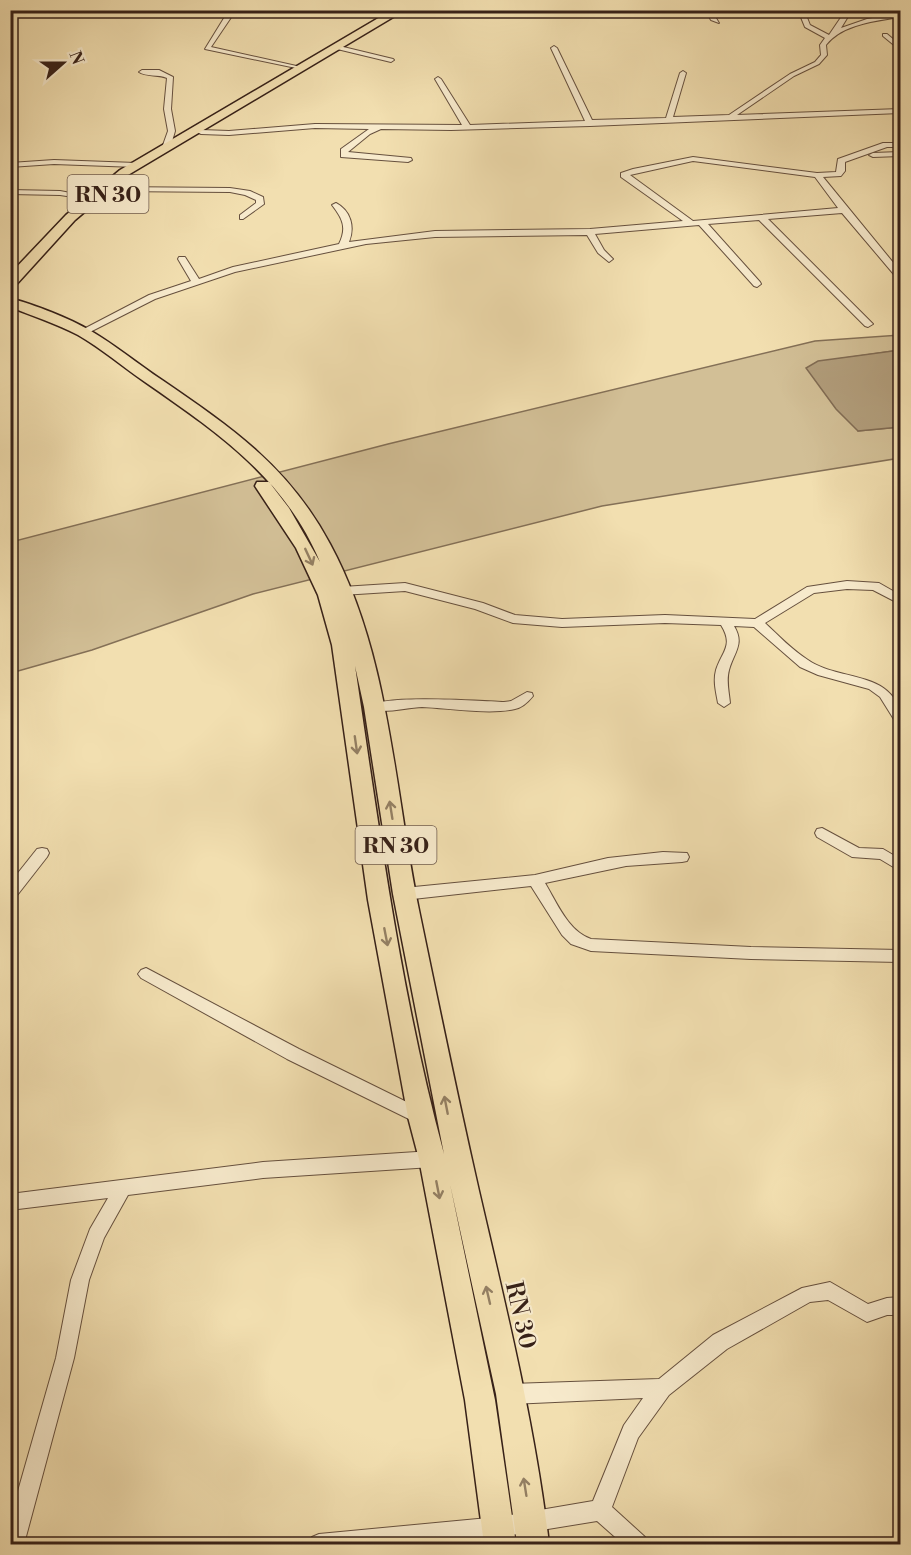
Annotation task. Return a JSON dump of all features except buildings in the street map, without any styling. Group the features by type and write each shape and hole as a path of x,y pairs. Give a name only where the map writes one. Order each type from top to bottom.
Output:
{"main road":[{"name":"RN 30","path":"400,10 299,68 114,189 48,255 10,300 83,332 212,422 255,456 296,503 322,545 342,591 359,643 374,707 404,894 452,1134 511,1394 533,1545"},
{"name":"RN 30","path":"10,283 67,221 109,183 167,145 226,114"},
{"name":"RN 30","path":"10,312 73,338 208,432 240,460 280,508 305,548 327,595 342,645 379,900 480,1400 499,1536"}],"street":[{"path":"189,10 206,10"},
{"path":"708,10 717,22"},
{"path":"801,10 807,26 831,36 869,20 900,15"},
{"path":"727,117 817,63 824,55 823,45 849,10"},
{"path":"234,11 207,48 299,68"},
{"path":"885,35 900,48"},
{"path":"335,47 391,60"},
{"path":"554,48 590,124"},
{"path":"141,72 159,72 170,77 167,103 173,133 167,145"},
{"path":"669,119 682,73"},
{"path":"438,79 466,128"},
{"path":"201,132 229,133 315,126 363,130 466,128 900,111"},
{"path":"363,130 344,151 344,155 408,160"},
{"path":"757,284 697,223 624,175 633,171 693,159 817,175 838,174 841,171 841,161 886,146 900,145"},
{"path":"861,155 900,154"},
{"path":"10,165 54,162 136,165"},
{"path":"817,175 900,276"},
{"path":"114,189 240,191 260,200 260,204 243,217"},
{"path":"10,192 60,193 93,198"},
{"path":"336,205 348,219 350,227 343,245"},
{"path":"83,332 152,297 233,270 315,254 343,245 435,234 590,232 844,210"},
{"path":"761,217 868,324"},
{"path":"590,232 601,251 609,259"},
{"path":"182,259 197,283"},
{"path":"342,591 405,587 479,606 513,619 539,622 665,619 757,623 811,590 847,585 874,586 900,600"},
{"path":"724,703 721,677 735,641 734,633 726,623"},
{"path":"757,623 804,664 822,672 873,686 884,694 900,718"},
{"path":"374,707 419,703 504,706 514,705 527,696"},
{"path":"822,833 857,853 883,854 900,866"},
{"path":"10,894 42,853"},
{"path":"404,894 513,880 535,880 608,862 655,856 682,857"},
{"path":"535,880 567,931 576,940 591,945 751,953 900,956"},
{"path":"146,974 293,1054 421,1117"},
{"path":"10,1202 263,1170 432,1159"},
{"path":"14,1545 65,1358 80,1280 96,1235 122,1189"},
{"path":"600,1510 631,1432 662,1388 720,1342 808,1294 830,1291 867,1312 878,1310 887,1304 900,1306"},
{"path":"511,1394 662,1388"},
{"path":"319,1545 499,1536 531,1522 600,1510"},
{"path":"600,1510 638,1545"}],"shaded area":[{"path":"900,335 900,350 837,359 858,431 900,427 900,458 602,506 253,594 92,650 11,673 11,542 388,444 815,341"},
{"path":"900,350 900,427 858,431 836,409 806,368 818,361"}]}
